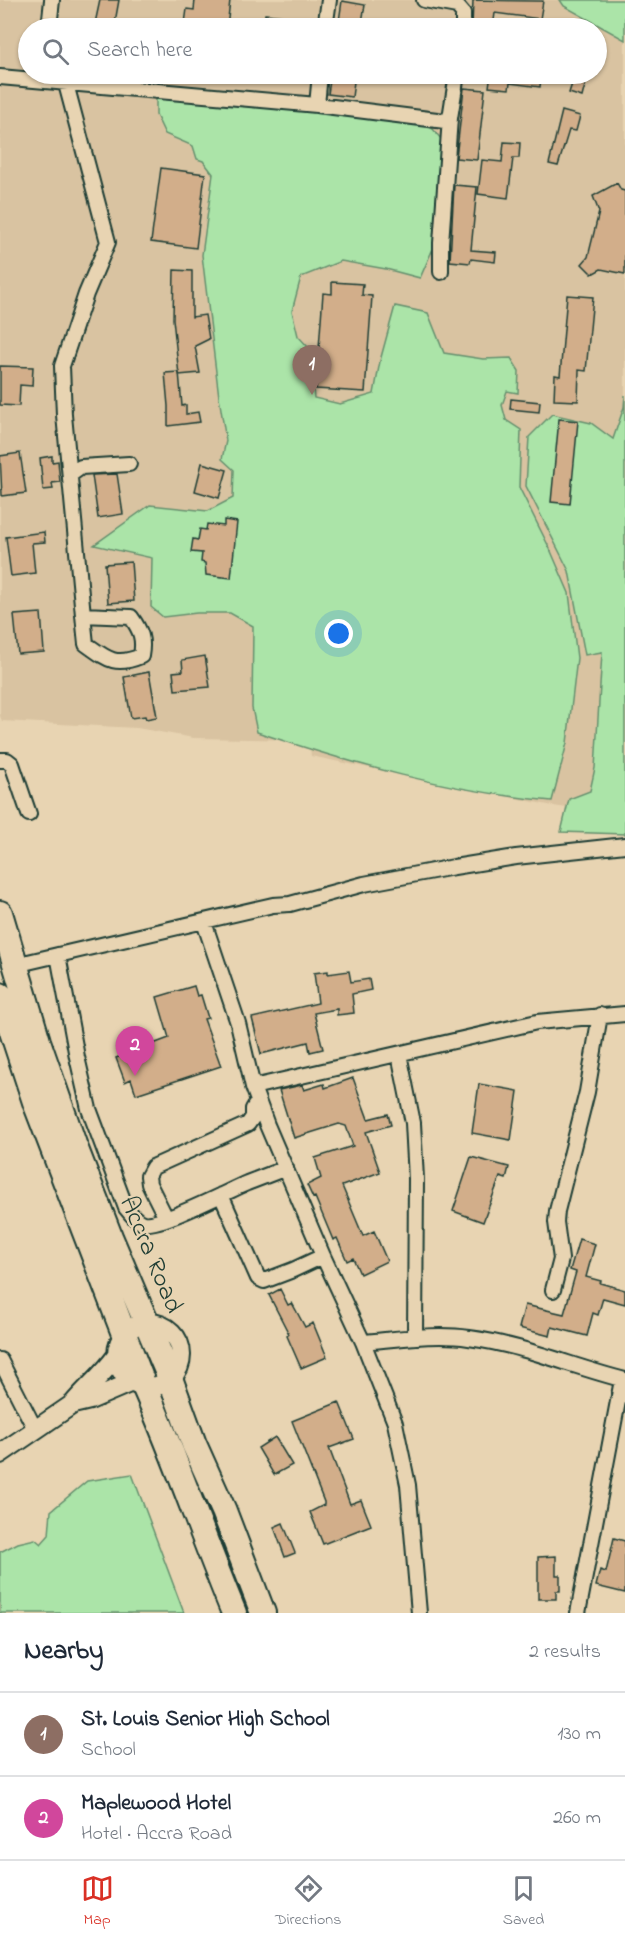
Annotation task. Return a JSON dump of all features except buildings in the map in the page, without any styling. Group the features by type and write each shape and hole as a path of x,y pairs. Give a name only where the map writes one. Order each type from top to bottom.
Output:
{"highway":[{"name":"Accra Road","path":"0,914 38,1041 74,1144 111,1239 170,1378 194,1444 224,1511 263,1613"},
{"name":"Accra Road","path":"0,995 36,1105 121,1345 138,1384 161,1425 205,1544 234,1613"}],"street":[{"path":"50,18 52,0"},
{"path":"326,18 329,0"},
{"path":"424,0 457,6 463,13 463,18"},
{"path":"0,77 18,77"},
{"path":"83,615 131,618 142,635 141,656 127,662 107,659 86,644 83,615 70,475 64,415 62,366 86,294 108,242 66,84 317,105 445,121 450,118"},
{"path":"317,105 319,84"},
{"path":"441,272 450,118 456,84"},
{"path":"70,475 81,467 129,464"},
{"path":"0,759 12,764 29,814"},
{"path":"15,965 273,905 290,904 364,884 516,857 625,845"},
{"path":"204,922 238,1023 253,1087 267,1125 363,1342 395,1423 408,1485 419,1613"},
{"path":"58,956 81,1079 89,1109 126,1208 136,1220 149,1224 185,1212 286,1168"},
{"path":"253,1087 537,1023 625,1014"},
{"path":"553,1290 561,1259 556,1222 557,1211 588,1092 600,1015"},
{"path":"399,1054 413,1123 416,1179 415,1337"},
{"path":"166,1218 149,1184 148,1176 153,1167 248,1124 253,1118 253,1110 258,1101"},
{"path":"221,1195 258,1278 264,1281 323,1256"},
{"path":"0,1454 74,1404 109,1367 132,1328 147,1322"},
{"path":"363,1342 415,1337 466,1337 498,1342 624,1380 578,1613"},
{"path":"0,1360 35,1430"},
{"path":"74,1404 138,1384 155,1386 170,1378"}],"shaded area":[{"path":"0,0 625,0 625,816 553,806 311,756 309,740 194,738 137,728 2,721 0,716"}],"green space":[{"path":"560,0 625,0 625,40 607,30 607,18 586,18 564,6"},
{"path":"156,98 248,103 422,122 433,129 441,139 439,235 420,278 341,261 301,277 292,311 298,336 309,348 314,398 340,404 374,394 380,361 395,306 428,313 444,353 483,359 511,358 519,371 518,393 507,391 502,405 506,420 521,430 519,487 569,593 577,658 567,743 552,801 439,784 366,766 257,732 252,708 253,626 230,613 197,613 163,617 151,607 152,558 94,545 150,505 208,511 233,498 234,470 222,459 226,441 202,255 213,174 203,161 197,159 193,146 165,134 156,115"},
{"path":"625,395 625,834 561,832 569,799 590,791 595,768 602,652 585,655 569,571 526,486 529,437 552,414 591,423 613,439 624,407"},
{"path":"132,1474 184,1613 0,1613 0,1552 18,1543 35,1539 41,1544 49,1535 51,1511 87,1481"}],"place":[{"name":"St. Louis Senior High School","path":"312,395"},
{"name":"Maplewood Hotel","path":"135,1076"}]}
